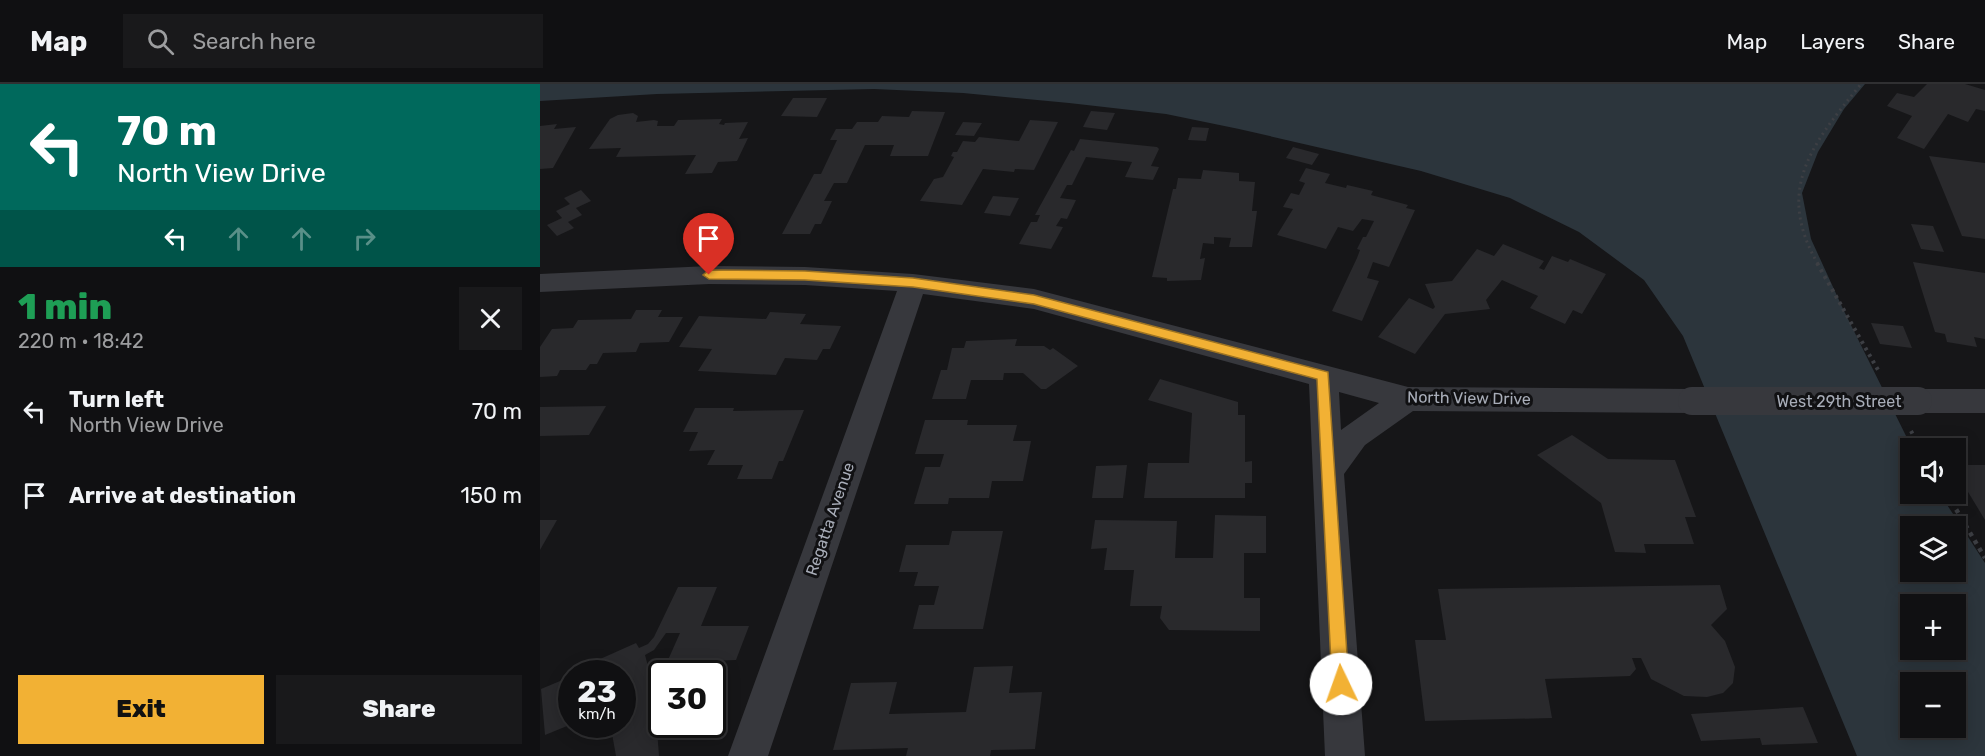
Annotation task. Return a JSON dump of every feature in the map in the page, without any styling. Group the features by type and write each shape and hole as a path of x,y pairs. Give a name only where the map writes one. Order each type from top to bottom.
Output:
{"street":[{"name":"North View Drive","path":"540,283 709,275 805,276 913,283 1034,299 1408,399 1692,401"},
{"name":"Regatta Avenue","path":"748,756 913,283"},
{"path":"1323,375 1345,756"},
{"path":"1328,471 1354,436 1408,399"},
{"name":"West 29th Street","path":"1692,401 1913,413 1985,401"}],"path":[{"path":"1861,84 1810,149 1798,183 1797,201 1800,227 1807,246 1882,379"},
{"path":"1913,413 1918,438"},
{"path":"1953,504 1985,558"}],"shaded area":[{"path":"540,84 1865,84 1844,109 1818,152 1802,193 1811,239 1907,438 1900,438 1900,504 1947,504 1954,516 1900,516 1900,582 1966,582 1966,534 1985,563 1985,756 1857,756 1683,336 1644,280 1579,232 1510,198 1421,171 1166,114 963,93 874,89 657,94 540,101"}],"building":[{"path":"1927,84 1965,84 1985,90 1985,111 1976,109 1968,122 1948,114 1924,149 1897,138 1912,116 1887,106 1897,93 1914,97"},
{"path":"793,98 827,98 817,117 781,116"},
{"path":"912,111 945,112 928,156 890,156 894,145 865,145 847,183 834,183 824,201 832,201 821,224 815,224 810,234 782,234 814,174 821,174 837,140 830,140 836,129 852,129 857,122 878,122 882,116 909,117"},
{"path":"1091,111 1115,113 1107,130 1083,127"},
{"path":"633,113 638,116 636,122 654,120 658,121 657,126 674,126 678,120 722,119 719,124 724,125 725,123 748,122 739,139 748,138 737,161 718,162 712,173 685,174 696,155 616,157 621,148 589,149 610,119 618,115"},
{"path":"1030,120 1058,122 1034,170 1015,169 1014,172 983,169 962,205 920,201 934,179 943,177 954,157 951,156 953,152 957,152 963,141 975,142 979,137 1019,141"},
{"path":"963,122 982,123 974,136 955,135"},
{"path":"557,124 554,129 576,127 553,168 540,169 540,126"},
{"path":"1192,127 1209,128 1206,141 1188,140"},
{"path":"1080,139 1157,147 1159,149 1151,166 1159,167 1153,180 1125,177 1132,162 1086,157 1072,185 1067,185 1060,198 1076,200 1067,219 1061,218 1056,226 1063,227 1051,249 1019,244 1031,222 1037,222 1040,215 1035,215 1071,150 1074,151"},
{"path":"1293,147 1319,154 1312,165 1286,158"},
{"path":"1929,156 1985,163 1985,239 1962,236"},
{"path":"1306,168 1330,174 1325,183 1373,191 1371,195 1408,205 1406,208 1415,210 1389,267 1373,262 1367,278 1379,281 1362,321 1332,311 1357,258 1360,250 1357,249 1374,221 1362,219 1353,231 1338,227 1326,249 1277,235 1293,209 1283,207 1291,193 1299,195 1305,183 1299,181"},
{"path":"1203,170 1239,173 1239,181 1255,182 1252,211 1257,211 1252,247 1229,247 1231,238 1214,237 1214,244 1203,243 1200,259 1205,258 1201,280 1167,281 1167,278 1152,277 1173,189 1176,189 1178,178 1201,179"},
{"path":"581,190 591,201 576,208 582,215 568,222 574,228 557,236 547,225 562,218 556,211 570,204 564,198"},
{"path":"993,196 1019,198 1010,216 984,213"},
{"path":"1911,224 1933,226 1944,252 1921,249"},
{"path":"1503,244 1544,261 1539,268 1544,270 1552,256 1568,262 1570,259 1606,274 1582,314 1573,310 1565,324 1530,308 1538,296 1502,280 1486,300 1490,309 1445,314 1415,354 1378,337 1409,298 1433,309 1435,307 1425,284 1452,281 1477,249 1494,256"},
{"path":"1913,262 1985,273 1985,339 1974,337 1977,347 1947,342 1945,334 1935,332"},
{"path":"636,310 662,310 658,317 683,317 669,342 640,343 636,352 603,353 597,364 590,364 586,370 560,370 557,376 540,377 540,347 552,329 573,328 578,320 631,319"},
{"path":"770,312 806,314 800,324 841,326 830,349 823,349 817,360 785,358 776,375 698,371 712,349 679,347 699,316 766,319"},
{"path":"1871,323 1903,326 1912,348 1880,344"},
{"path":"1017,339 1015,346 1044,346 1050,350 1053,348 1078,366 1046,389 1041,389 1023,373 1004,373 1003,380 971,380 966,399 932,399 941,370 947,370 952,348 964,348 966,341"},
{"path":"1160,379 1238,402 1238,415 1245,415 1245,462 1252,461 1252,483 1245,483 1245,498 1144,498 1148,463 1189,463 1192,413 1148,400"},
{"path":"606,406 589,435 540,436 540,407"},
{"path":"695,408 734,408 733,411 804,410 783,461 779,461 772,479 737,479 743,465 707,465 715,450 689,451 698,432 683,432"},
{"path":"925,420 968,420 967,425 1017,425 1013,441 1031,441 1023,481 992,481 989,498 949,498 948,504 914,504 925,467 940,467 944,454 915,454"},
{"path":"1572,435 1608,459 1675,460 1696,517 1685,517 1694,544 1644,544 1646,553 1615,552 1601,503 1537,455"},
{"path":"1127,465 1123,498 1092,498 1096,466"},
{"path":"1966,465 1985,465 1985,520 1966,489"},
{"path":"1215,515 1266,516 1266,553 1244,553 1244,598 1260,598 1260,631 1169,630 1160,618 1162,606 1130,606 1134,570 1104,570 1107,548 1091,549 1095,520 1177,521 1175,558 1213,558"},
{"path":"540,520 557,520 540,550"},
{"path":"952,531 1003,531 983,629 913,629 919,605 934,605 939,586 914,586 918,572 899,572 906,545 949,545"},
{"path":"1720,585 1727,609 1711,625 1725,641 1735,667 1733,683 1723,693 1707,697 1684,696 1651,679 1641,658 1632,658 1636,669 1630,676 1545,679 1552,718 1425,721 1415,640 1446,640 1438,589"},
{"path":"678,587 717,587 701,626 749,626 736,660 668,660 680,633 666,633 654,650 645,655 648,666 648,738 658,738 659,756 616,756 613,738 636,738 636,660 598,660 636,643 639,648 648,644 654,637"},
{"path":"1013,666 1009,693 1042,692 1035,749 991,750 990,756 906,756 908,748 833,750 851,683 897,682 889,714 966,712 974,667"},
{"path":"558,682 558,730 545,735 541,689"},
{"path":"1803,707 1818,743 1762,745 1760,738 1701,741 1691,714"}],"route":[{"path":"709,275 805,276 913,283 1034,299 1323,375 1341,684"}]}
